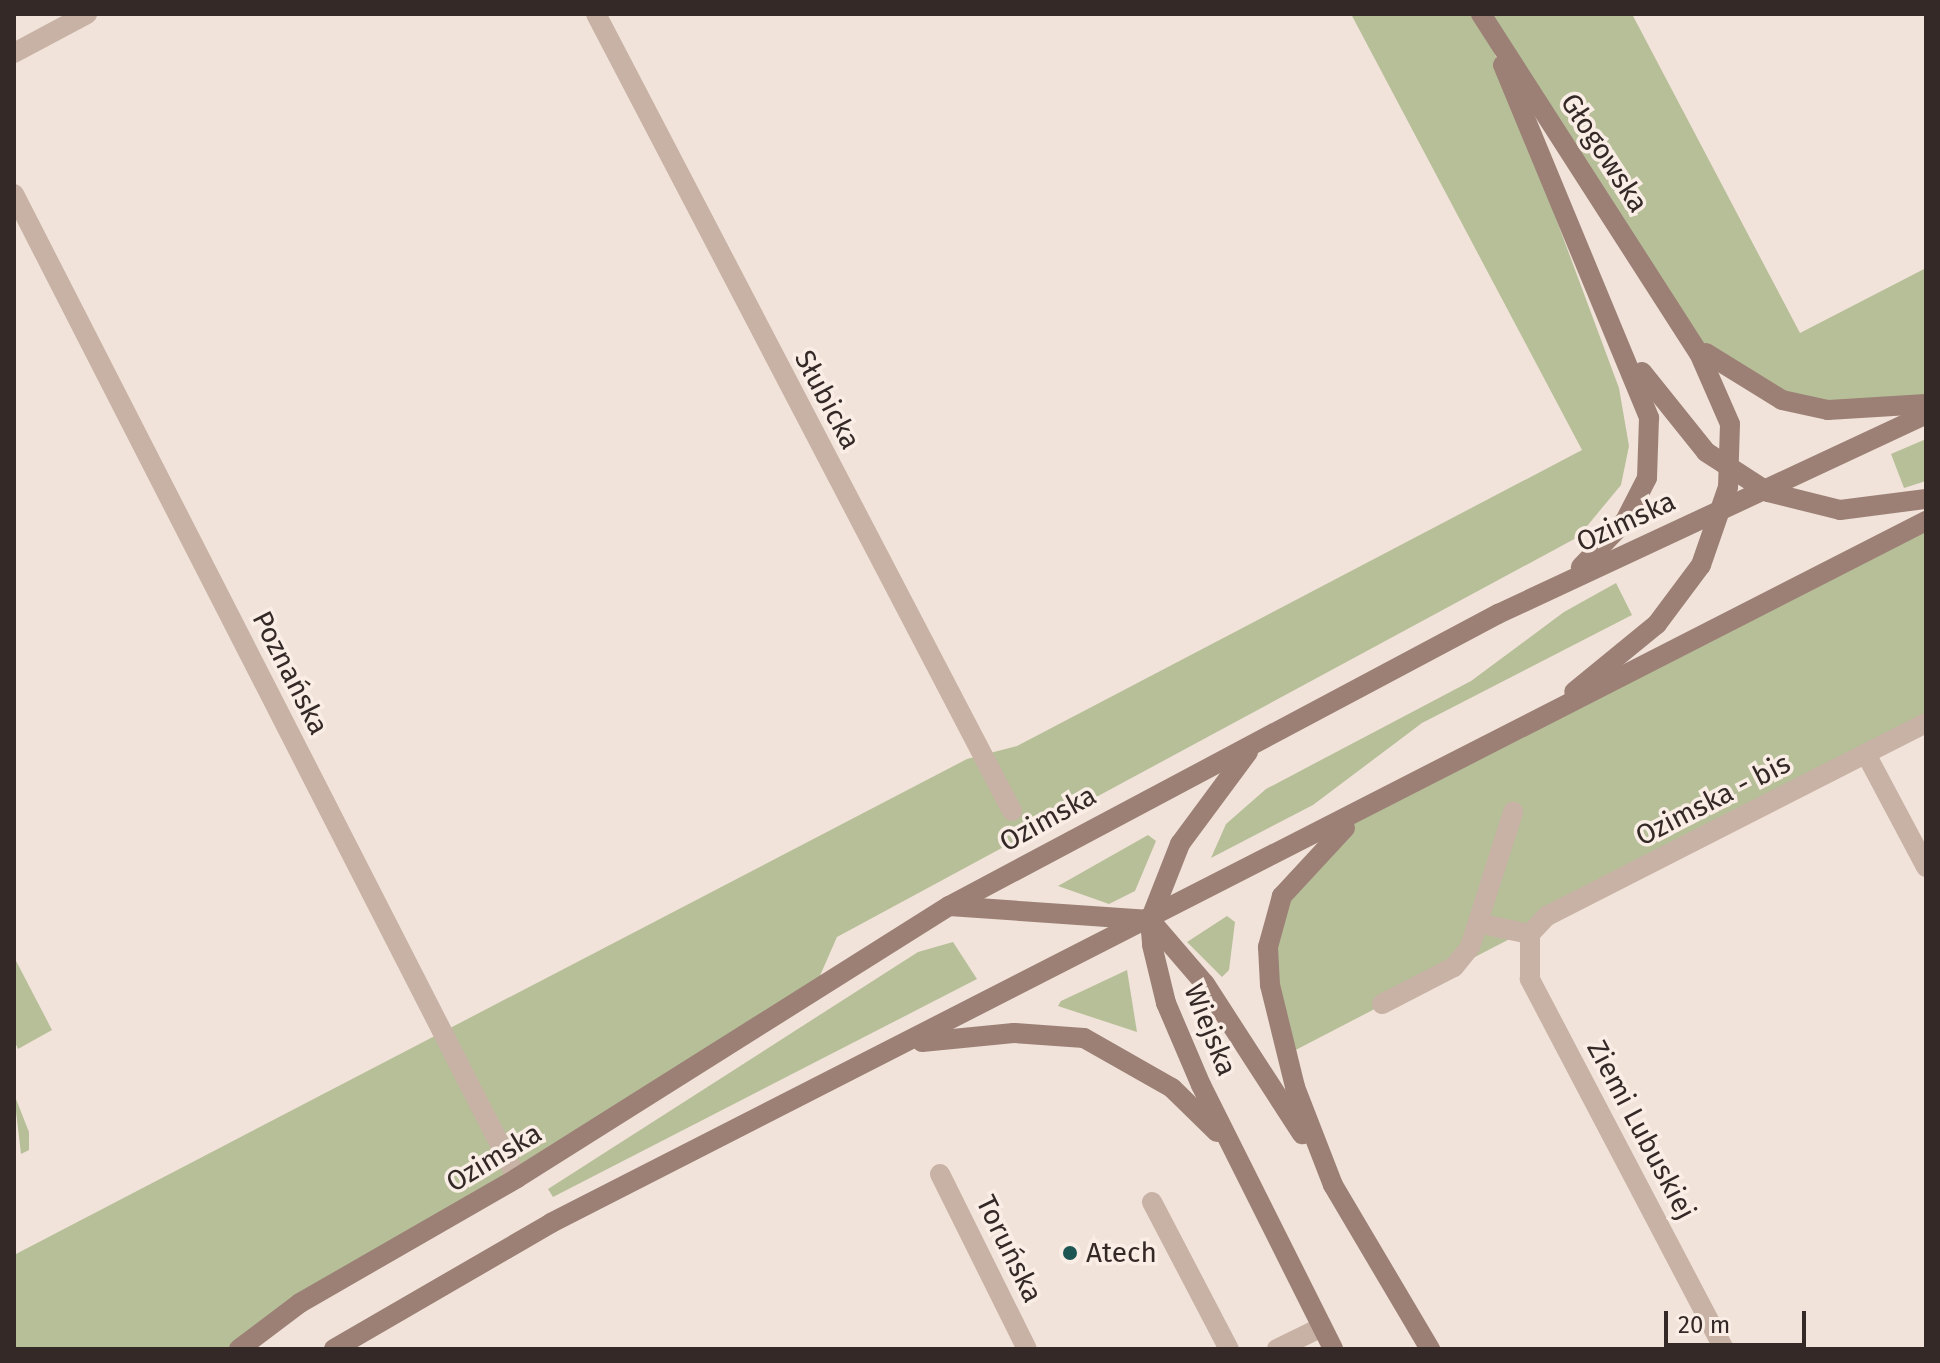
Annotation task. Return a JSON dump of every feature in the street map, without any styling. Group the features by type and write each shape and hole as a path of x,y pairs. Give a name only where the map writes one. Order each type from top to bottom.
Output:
{"street":[{"path":"14,53 87,14"},
{"name":"Słubicka","path":"596,14 1012,811"},
{"name":"Głogowska","path":"1481,14 1649,418 1651,466 1612,539 1564,581"},
{"name":"Głogowska","path":"1481,14 1680,322 1725,406 1729,470"},
{"name":"Poznańska","path":"14,194 517,1178"},
{"name":"Głogowska","path":"1606,309 1680,425 1729,470"},
{"name":"Głogowska","path":"1680,322 1724,369 1782,400 1828,410 1926,404"},
{"name":"Ozimska","path":"239,1349 300,1303 517,1178 949,906 1564,581 1926,414"},
{"path":"1472,755 1592,680 1657,624 1701,565 1723,507 1729,470 1761,488 1840,510 1926,499"},
{"path":"334,1349 551,1223 1150,920 1926,521"},
{"name":"Ozimska - bis","path":"1530,934 1547,916 1926,723"},
{"path":"1150,920 1180,844 1263,738"},
{"path":"1866,754 1926,867"},
{"path":"1333,1185 1286,1055 1268,947 1282,896 1299,871 1376,804"},
{"path":"1382,1004 1454,967 1482,924 1513,812"},
{"path":"949,906 1150,920 1205,984 1333,1185 1430,1349"},
{"name":"Wiejska","path":"1150,920 1166,1003 1227,1142 1333,1349"},
{"path":"1482,924 1530,934"},
{"name":"Ziemi Lubuskiej","path":"1530,934 1530,979 1724,1349"},
{"path":"891,1050 983,1034 1084,1038 1172,1088 1227,1142"},
{"name":"Toruńska","path":"940,1174 1027,1349"},
{"path":"1152,1202 1229,1349"},
{"path":"1277,1349 1322,1327"}],"green space":[{"path":"1351,14 1480,14 1619,388 1629,446 1621,485 1578,537 837,937 815,987 239,1349 14,1349 14,1255 967,759 1017,746 1582,450"},
{"path":"1481,14 1632,14 1800,333 1926,268 1926,404 1808,408 1691,341"},
{"path":"1926,439 1926,481 1904,488 1891,454"},
{"path":"1926,521 1926,723 1286,1055 1273,920 1346,827"},
{"path":"1616,583 1632,615 1422,723 1313,805 1211,858 1226,824 1266,789 1471,681 1564,612"},
{"path":"1148,835 1156,841 1135,891 1109,904 1058,886"},
{"path":"1227,916 1235,922 1229,970 1222,977 1187,942"},
{"path":"953,942 977,979 553,1197 548,1189 918,952"},
{"path":"14,957 52,1030 18,1049 14,1040"},
{"path":"1127,970 1137,1032 1058,1006 1061,1001"},
{"path":"14,1094 29,1132 29,1150 21,1154"}],"place":[{"name":"Atech","path":"1070,1253"}]}
